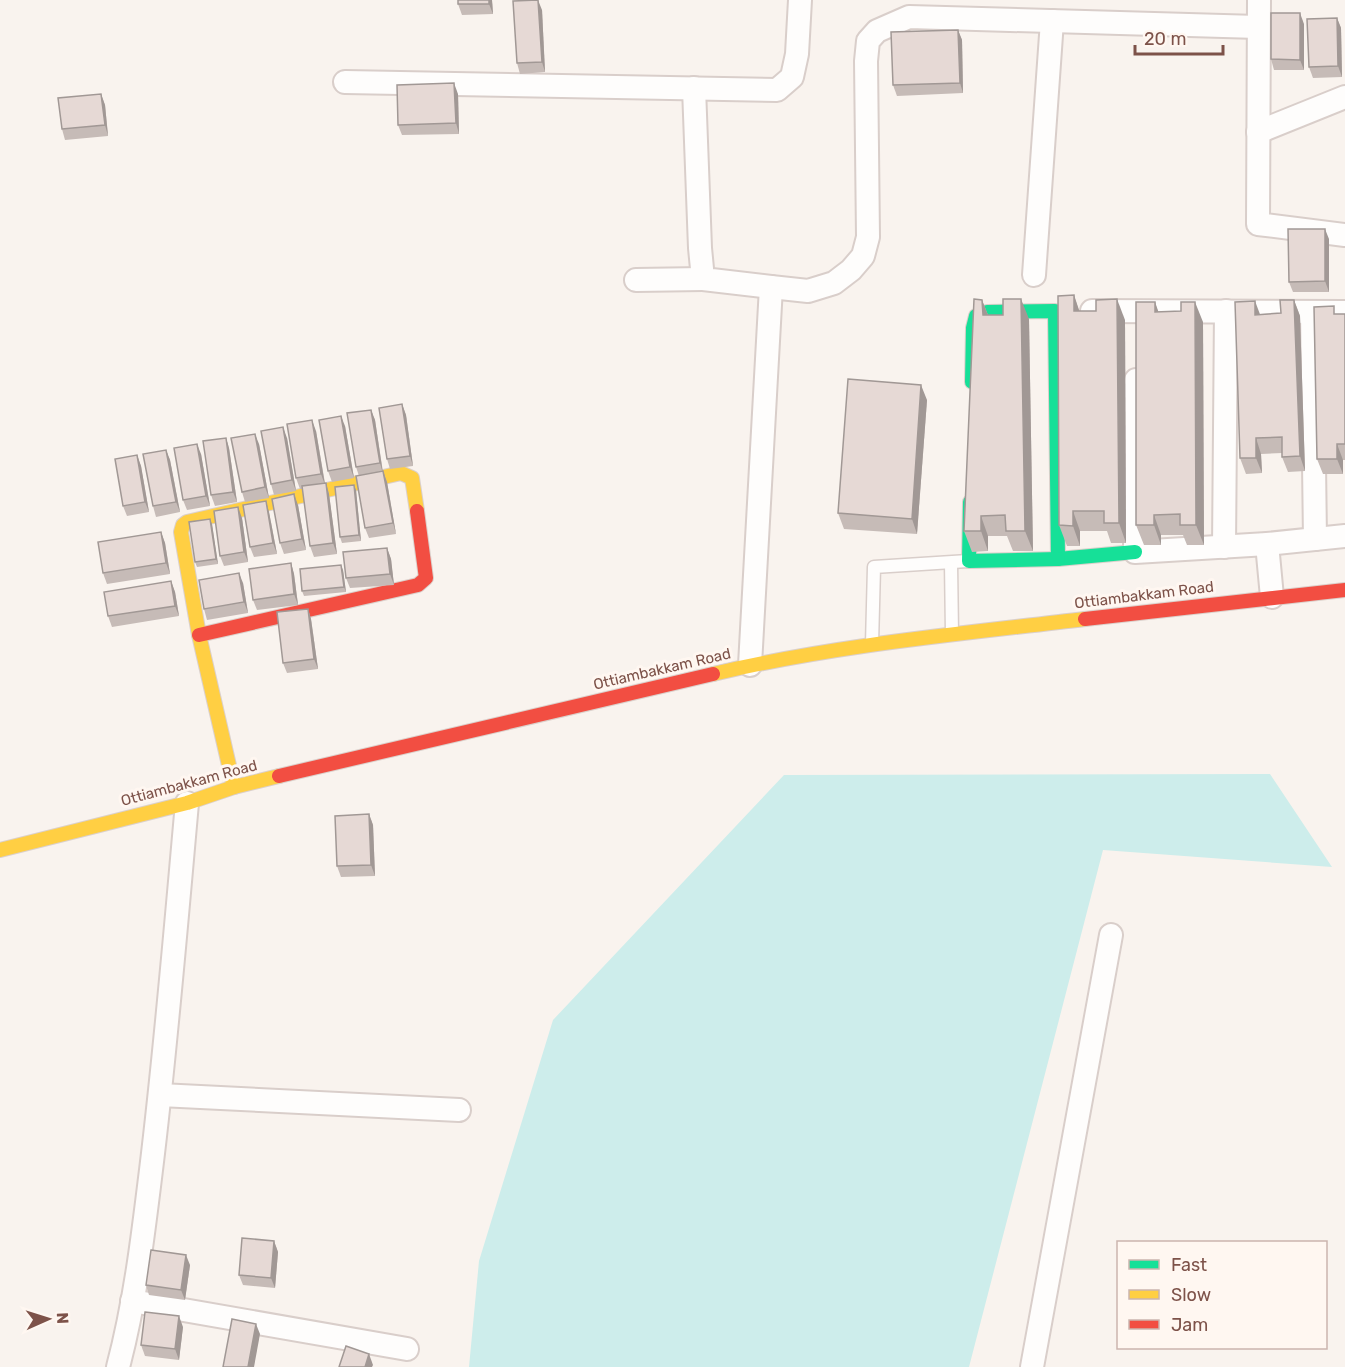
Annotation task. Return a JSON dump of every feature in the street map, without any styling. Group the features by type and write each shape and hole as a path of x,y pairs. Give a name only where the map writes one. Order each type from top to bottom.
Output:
{"street":[{"path":"345,82 777,90 792,77 797,54 800,0"},
{"path":"1259,0 1258,224 1345,235"},
{"path":"636,280 703,279 808,291 834,283 851,270 863,256 868,237 866,61 868,41 877,30 909,17 1258,27"},
{"path":"1034,275 1052,21"},
{"path":"694,88 699,248 703,279"},
{"path":"1258,132 1345,97"},
{"path":"750,665 771,288"},
{"path":"1055,311 1058,559"},
{"path":"1224,547 1226,311"},
{"path":"972,398 973,328 976,316 987,312 1345,312"},
{"path":"1136,312 1136,336"},
{"path":"1312,312 1315,539"},
{"path":"1135,552 1136,360"},
{"path":"199,635 418,585 426,578 412,478 402,473 187,522 183,525 181,532 199,635 234,787"},
{"path":"970,491 969,561 1058,559 1345,536"},
{"path":"1267,544 1272,597"},
{"name":"Ottiambakkam Road","path":"0,850 187,803 234,787 750,665 872,644 1345,590"},
{"path":"118,1367 142,1240 160,1095 187,803"},
{"path":"1032,1367 1111,935"},
{"path":"160,1095 459,1110"},
{"path":"132,1301 407,1349"}],"lane":[{"path":"872,644 874,567 969,561"},
{"path":"951,563 952,635"}],"water":[{"path":"1270,774 1332,867 1103,850 969,1367 469,1367 479,1261 553,1020 784,775"}],"building":[{"path":"458,0 489,0 489,4 458,4"},
{"path":"538,0 542,62 517,63 513,1"},
{"path":"1271,13 1300,13 1300,60 1271,59"},
{"path":"1337,18 1338,66 1309,67 1307,19"},
{"path":"958,30 960,83 893,85 891,32"},
{"path":"454,83 456,123 398,125 397,85"},
{"path":"101,94 105,125 62,129 58,98"},
{"path":"1288,229 1325,229 1325,281 1289,282"},
{"path":"1074,295 1074,311 1096,311 1096,300 1117,299 1119,523 1104,523 1104,511 1073,511 1073,526 1059,525 1058,296"},
{"path":"974,299 982,300 983,315 1003,315 1003,299 1021,299 1025,531 1006,531 1005,515 981,516 981,531 964,531"},
{"path":"1280,300 1294,300 1300,456 1282,457 1282,437 1256,438 1256,458 1240,458 1235,302 1255,301 1255,315 1281,313"},
{"path":"1136,302 1155,302 1155,312 1181,311 1181,302 1195,302 1196,525 1180,525 1180,514 1154,515 1154,525 1136,525"},
{"path":"1334,306 1334,314 1345,314 1345,444 1337,444 1337,459 1317,459 1314,307"},
{"path":"848,379 921,385 912,519 838,513"},
{"path":"402,404 410,456 387,459 379,408"},
{"path":"371,410 380,463 356,467 347,413"},
{"path":"341,416 350,467 328,471 319,420"},
{"path":"312,420 321,474 296,478 287,424"},
{"path":"283,427 292,480 271,484 261,431"},
{"path":"255,434 265,487 242,492 231,438"},
{"path":"226,438 233,492 211,495 203,441"},
{"path":"197,444 206,496 183,500 174,448"},
{"path":"166,450 176,502 153,506 143,454"},
{"path":"137,455 145,502 123,506 115,459"},
{"path":"383,471 393,523 365,528 356,476"},
{"path":"326,483 333,543 310,546 302,486"},
{"path":"354,485 359,535 340,537 335,487"},
{"path":"294,494 302,539 280,543 272,499"},
{"path":"266,501 273,543 250,547 243,505"},
{"path":"238,507 244,552 220,556 214,511"},
{"path":"210,519 216,559 195,562 189,522"},
{"path":"161,532 166,563 103,573 98,542"},
{"path":"387,548 390,574 346,578 343,552"},
{"path":"291,563 294,594 253,600 249,569"},
{"path":"341,565 344,587 302,591 300,569"},
{"path":"239,573 244,602 204,609 199,580"},
{"path":"171,581 175,606 108,616 104,592"},
{"path":"308,609 314,659 283,663 277,612"},
{"path":"369,814 371,865 337,866 335,816"},
{"path":"242,1238 274,1241 271,1278 239,1275"},
{"path":"151,1250 186,1255 181,1290 146,1285"},
{"path":"145,1312 179,1316 175,1349 141,1345"},
{"path":"232,1319 256,1324 248,1367 223,1367"},
{"path":"346,1346 369,1354 365,1367 339,1367"}],"traffic: fast":[{"path":"972,382 973,328 976,316 987,312 1055,311 1058,559 1135,552"},
{"path":"970,502 969,561 1058,559"}],"traffic: slow":[{"path":"234,787 199,635 181,532 183,525 187,522 401,473 412,478 417,511"},
{"path":"713,674 851,648 1085,619"},
{"path":"0,850 187,803 234,787 279,776"}],"traffic: jam":[{"path":"199,635 418,585 426,578 417,511"},
{"path":"1085,619 1345,590"},
{"path":"279,776 713,674"}]}
